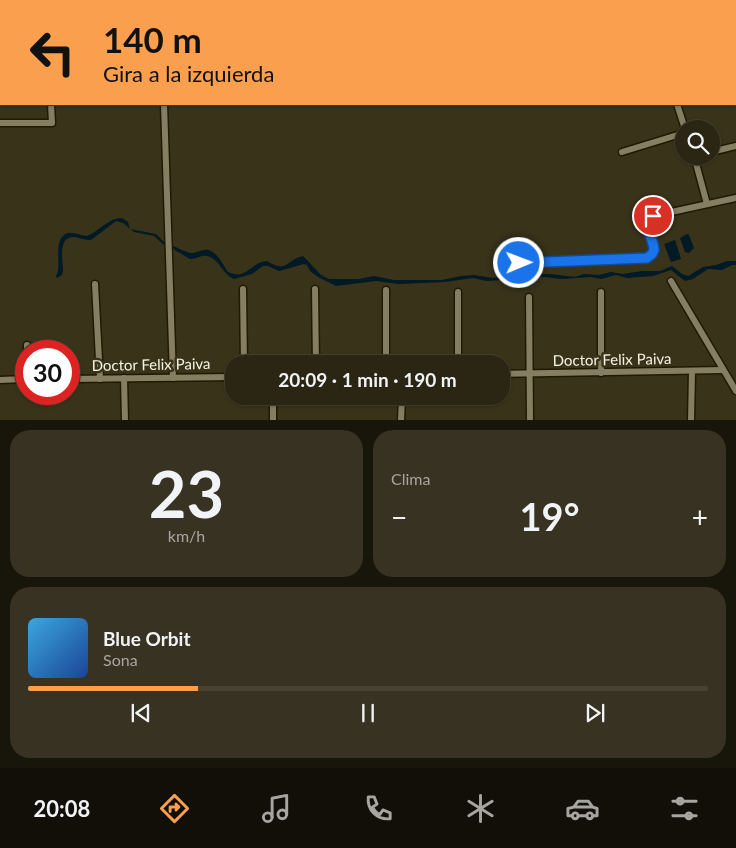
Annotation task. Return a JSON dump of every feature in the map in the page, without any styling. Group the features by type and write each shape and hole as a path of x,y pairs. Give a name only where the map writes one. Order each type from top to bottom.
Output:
{"street":[{"path":"0,123 52,124 51,105"},
{"path":"164,105 173,378"},
{"path":"677,105 682,120"},
{"path":"622,152 675,136"},
{"path":"720,150 736,146"},
{"path":"696,165 707,204"},
{"path":"519,263 647,258 654,250 648,229 649,220 653,216 736,198"},
{"path":"671,281 736,391"},
{"path":"95,284 100,379"},
{"path":"243,289 244,355"},
{"path":"315,289 316,355"},
{"path":"386,290 386,355"},
{"path":"458,292 458,355"},
{"path":"601,292 601,373"},
{"path":"529,297 530,420"},
{"name":"Doctor Felix Paiva","path":"510,374 723,370"},
{"path":"692,372 692,420"},
{"name":"Doctor Felix Paiva","path":"80,379 225,377"},
{"path":"124,378 125,420"},
{"path":"0,380 15,379"},
{"path":"273,405 273,420"},
{"path":"401,420 402,405"}],"water":[{"path":"122,218 128,222 130,229 123,223 116,221 91,240 69,237 63,244 62,275 57,278 59,246 63,236 70,233 87,236 108,222"},
{"path":"130,229 156,234 165,243 165,246 154,236 134,232"},
{"path":"687,234 694,248 689,253 685,252 680,238"},
{"path":"675,240 681,259 671,262 664,244"},
{"path":"173,246 191,253 209,250 221,260 228,272 234,274 244,273 261,262 267,261 274,265 283,266 303,256 321,275 329,279 359,279 374,276 394,280 442,280 461,276 474,275 493,278 515,274 550,274 575,277 584,274 599,275 611,272 623,274 660,271 672,266 688,276 703,267 727,261 736,261 736,265 722,270 708,269 693,279 685,281 671,270 653,276 627,278 616,275 601,279 591,277 562,279 544,277 487,281 473,278 445,282 399,284 376,281 336,286 318,277 304,264 279,271 263,266 252,274 234,279 212,258 202,256 190,259 173,249"}],"route":[{"path":"519,263 647,258 654,250 647,224 653,216"}]}
